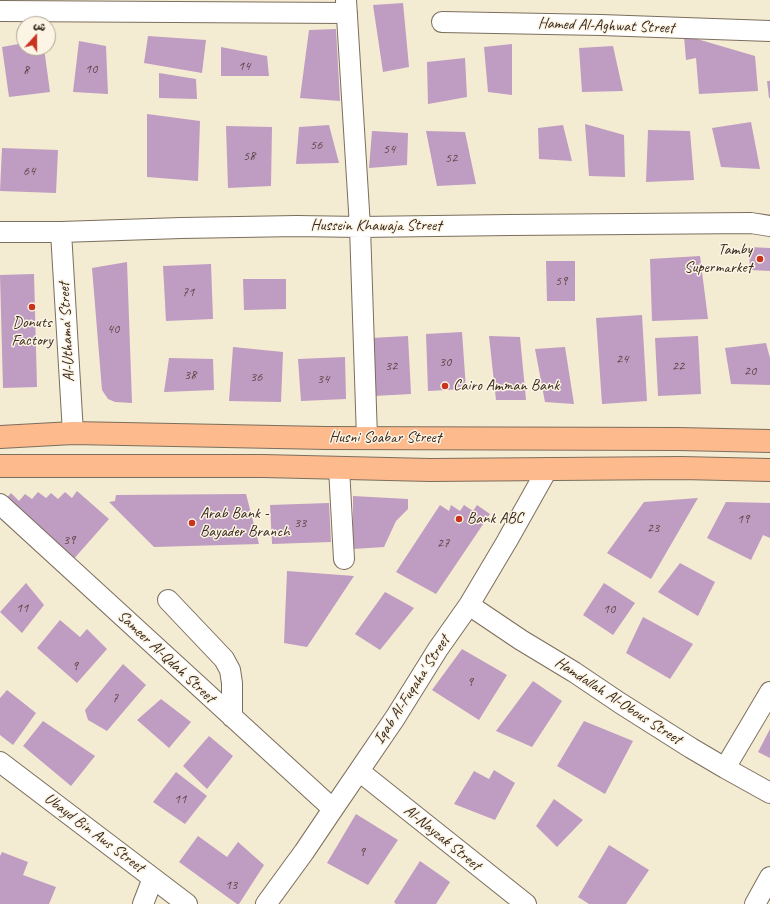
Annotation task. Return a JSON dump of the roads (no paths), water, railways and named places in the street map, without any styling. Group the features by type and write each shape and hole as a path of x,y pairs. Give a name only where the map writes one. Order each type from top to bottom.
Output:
{"main road":[{"name":"Husni Soabar Street","path":"0,437 73,433 367,438 678,439 770,441"},
{"path":"678,439 681,468"},
{"name":"Husni Soabar Street","path":"0,466 263,466 430,470 681,468 770,470"}],"street":[{"path":"0,11 346,7 360,227 367,438"},
{"name":"Hamed Al-Aghwat Street","path":"442,22 601,25 770,31"},
{"name":"Hussein Khawaja Street","path":"0,232 61,232 297,226 761,225 770,216"},
{"name":"Al-Uthama' Street","path":"61,232 73,433"},
{"path":"339,468 344,559"},
{"name":"Iqab Al-Fuqaha' Street","path":"266,904 304,852 395,718 438,649 469,605 548,468"},
{"name":"Sameer Al-Qdah Street","path":"0,504 333,809"},
{"path":"168,600 224,659 230,670 232,683 232,718"},
{"name":"Hamdallah Al-Obous Street","path":"469,605 654,725 770,793"},
{"path":"725,768 770,692"},
{"name":"Ubayd Bin Aws Street","path":"0,763 187,904"},
{"name":"Al-Nayzak Street","path":"359,771 526,904"},
{"path":"755,904 770,877"},
{"path":"143,904 153,878"}],"place":[{"name":"Tamby Supermarket","path":"760,259"},
{"name":"Donuts Factory","path":"32,307"},
{"name":"Cairo Amman Bank","path":"445,386"},
{"name":"Bank ABC","path":"459,519"},
{"name":"Arab Bank - Bayader Branch","path":"192,523"}]}
